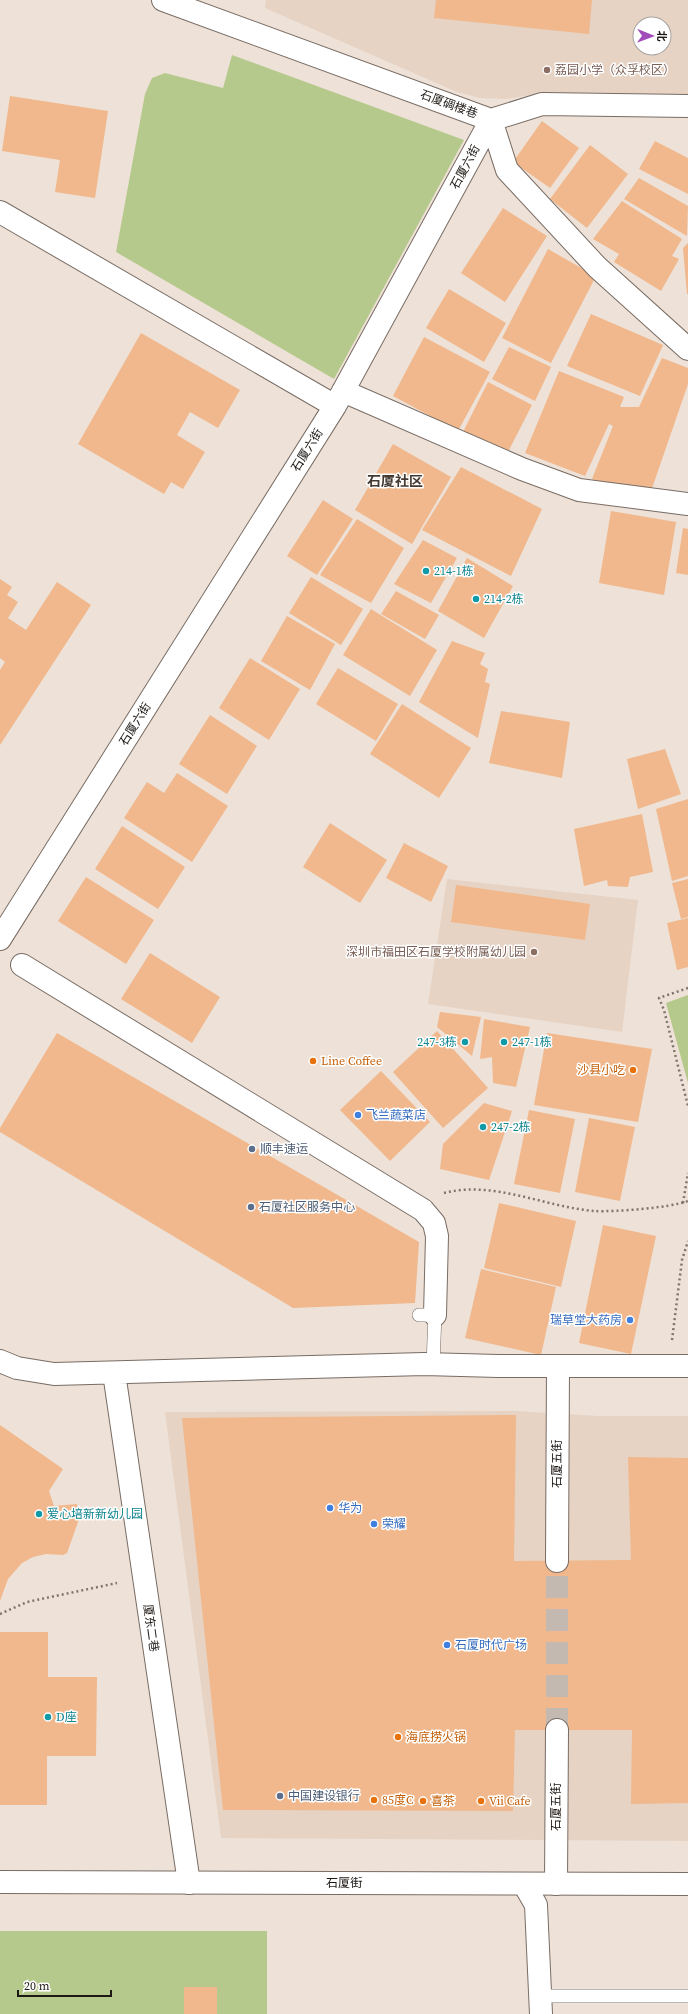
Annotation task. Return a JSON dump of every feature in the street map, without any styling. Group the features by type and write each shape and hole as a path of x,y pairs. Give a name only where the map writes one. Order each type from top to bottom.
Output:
{"street":[{"name":"石厦碉楼巷","path":"163,0 491,120 507,170 597,267 688,349"},
{"path":"491,120 542,104 688,106"},
{"name":"石厦六街","path":"0,939 339,398 491,120"},
{"path":"0,212 339,398 579,490 688,504"},
{"path":"22,965 419,1208 434,1223 438,1236 427,1315"},
{"path":"0,1361 17,1368 54,1374 433,1364 679,1366"},
{"name":"石厦五街","path":"557,1561 558,1366"},
{"name":"厦东二巷","path":"114,1373 189,1883"},
{"name":"石厦五街","path":"556,1884 557,1730"},
{"name":"石厦街","path":"0,1882 688,1884"},
{"path":"524,1884 536,1905 540,2005"}],"lane":[{"path":"427,1315 433,1364"},
{"path":"540,2005 688,1996"}],"path":[{"path":"688,988 659,998 664,1010 688,1106"},
{"path":"683,1203 688,1173"},
{"path":"419,1208 431,1198 439,1195 453,1191 481,1190 594,1211 638,1209 688,1201"},
{"path":"679,1366 674,1318 682,1260 688,1241"},
{"path":"0,1614 27,1602 104,1586"}],"shaded area":[{"name":"荔园小学（众孚校区）","path":"266,0 688,0 688,95 535,94 506,99 480,98 457,92 265,8"},
{"name":"深圳市福田区石厦学校附属幼儿园","path":"447,879 638,900 622,1032 428,1004"},
{"name":"石厦时代广场","path":"516,1411 598,1416 688,1416 688,1841 221,1838 165,1412"}],"green space":[{"path":"232,55 464,140 334,379 116,252 145,94 152,78 165,73 223,88"},
{"path":"688,995 688,1083 666,1003"},
{"path":"0,1931 267,1931 267,2014 0,2014"}],"building":[{"path":"436,0 592,0 589,34 434,18"},
{"path":"10,96 108,111 95,198 55,192 60,160 2,151"},
{"path":"542,121 579,148 550,188 513,162"},
{"path":"655,141 688,158 688,194 639,169"},
{"path":"590,145 628,174 587,228 550,199"},
{"path":"639,178 688,206 687,236 624,199"},
{"path":"622,201 682,239 672,256 679,259 661,291 614,262 619,254 593,239"},
{"path":"503,208 547,236 505,302 461,273"},
{"path":"688,243 688,294 687,294 683,248"},
{"path":"548,249 590,273 594,280 551,363 502,338"},
{"path":"449,289 506,323 484,362 426,328"},
{"path":"591,314 663,345 640,396 567,366"},
{"path":"141,333 240,390 218,428 190,412 177,435 205,452 183,489 171,482 164,494 78,444"},
{"path":"424,337 490,372 458,431 393,396"},
{"path":"509,347 551,367 535,401 492,379"},
{"path":"662,358 688,368 688,384 649,497 592,479 613,426 609,424 585,476 525,453 559,371 624,397 620,407 639,407"},
{"path":"488,382 532,405 508,452 463,432"},
{"path":"393,444 451,477 412,544 355,510"},
{"path":"461,467 542,509 511,576 422,530"},
{"path":"323,500 353,519 317,575 287,556"},
{"path":"611,511 676,522 664,595 599,583"},
{"path":"357,519 404,548 371,603 320,575"},
{"path":"683,528 688,529 688,575 676,573"},
{"name":"214-1栋","path":"423,540 457,558 431,603 394,584"},
{"name":"214-2栋","path":"467,558 513,586 484,638 438,611"},
{"path":"311,577 363,609 341,645 289,613"},
{"path":"0,579 12,587 7,595 18,602 8,618 26,630 57,582 91,605 0,745 0,670 5,662 0,658"},
{"path":"396,591 439,615 425,639 381,614"},
{"path":"371,609 437,650 410,696 343,655"},
{"path":"287,616 335,644 310,690 261,661"},
{"path":"452,641 485,653 480,664 488,669 485,682 490,684 478,738 419,702"},
{"path":"250,658 300,689 269,740 219,708"},
{"path":"338,668 398,704 376,741 316,704"},
{"path":"402,704 471,748 439,798 370,754"},
{"path":"501,711 570,722 562,778 489,763"},
{"path":"210,715 257,746 227,794 179,764"},
{"path":"665,749 681,794 638,809 627,759"},
{"path":"177,773 228,806 192,862 124,818 147,782 164,793"},
{"path":"688,799 688,876 672,881 656,809"},
{"path":"642,814 653,872 630,877 628,887 608,886 607,880 584,886 574,829"},
{"path":"330,823 387,860 360,903 303,867"},
{"path":"122,826 185,867 158,909 95,869"},
{"path":"404,843 448,866 431,902 386,878"},
{"path":"86,877 154,920 126,964 58,921"},
{"path":"688,879 688,917 681,919 672,883"},
{"path":"456,885 590,904 585,940 451,922"},
{"path":"688,918 688,967 677,970 667,923"},
{"path":"150,953 220,997 192,1043 121,999"},
{"name":"247-3栋","path":"440,1012 481,1017 472,1056 437,1027"},
{"name":"247-1栋","path":"484,1019 530,1027 516,1087 493,1083 492,1057 480,1059"},
{"path":"437,1031 488,1088 443,1128 393,1072"},
{"path":"57,1033 419,1242 415,1303 293,1308 0,1132 0,1128"},
{"path":"547,1033 652,1049 638,1122 534,1105"},
{"path":"381,1071 430,1122 390,1161 340,1110"},
{"name":"247-2栋","path":"484,1103 512,1111 489,1180 440,1169 443,1144"},
{"path":"529,1110 575,1119 560,1193 514,1184"},
{"path":"589,1118 635,1127 620,1201 575,1192"},
{"path":"499,1203 576,1221 561,1287 484,1268"},
{"path":"603,1225 656,1236 631,1354 579,1343"},
{"path":"481,1269 556,1287 541,1355 465,1338"},
{"name":"石厦时代广场","path":"516,1415 514,1561 631,1560 628,1457 688,1458 688,1803 631,1804 632,1730 515,1730 513,1811 223,1810 182,1418"},
{"name":"爱心培新新幼儿园","path":"0,1425 63,1469 49,1491 54,1506 77,1504 78,1522 67,1553 63,1555 46,1554 33,1557 22,1563 8,1579 0,1601"},
{"name":"D座","path":"0,1632 48,1632 48,1677 97,1677 96,1756 47,1756 47,1805 0,1805"},
{"path":"184,1987 217,1987 217,2014 184,2014"}],"tunnel":[{"path":"557,1561 557,1730"}],"place":[{"name":"荔园小学（众孚校区）","path":"547,70"},
{"name":"214-1栋","path":"426,571"},
{"name":"214-2栋","path":"476,599"},
{"name":"深圳市福田区石厦学校附属幼儿园","path":"534,952"},
{"name":"247-3栋","path":"465,1042"},
{"name":"247-1栋","path":"504,1042"},
{"name":"Line Coffee","path":"313,1061"},
{"name":"沙县小吃","path":"633,1070"},
{"name":"飞兰蔬菜店","path":"358,1115"},
{"name":"247-2栋","path":"483,1127"},
{"name":"顺丰速运","path":"252,1149"},
{"name":"石厦社区服务中心","path":"251,1207"},
{"name":"瑞草堂大药房","path":"630,1320"},
{"name":"华为","path":"330,1508"},
{"name":"爱心培新新幼儿园","path":"39,1514"},
{"name":"荣耀","path":"374,1524"},
{"name":"石厦时代广场","path":"447,1645"},
{"name":"D座","path":"48,1717"},
{"name":"海底捞火锅","path":"398,1737"},
{"name":"中国建设银行","path":"280,1796"},
{"name":"85度C","path":"374,1800"},
{"name":"喜茶","path":"423,1801"},
{"name":"Vii Cafe","path":"481,1801"}],"district":[{"name":"石厦社区","path":"395,481"}]}
